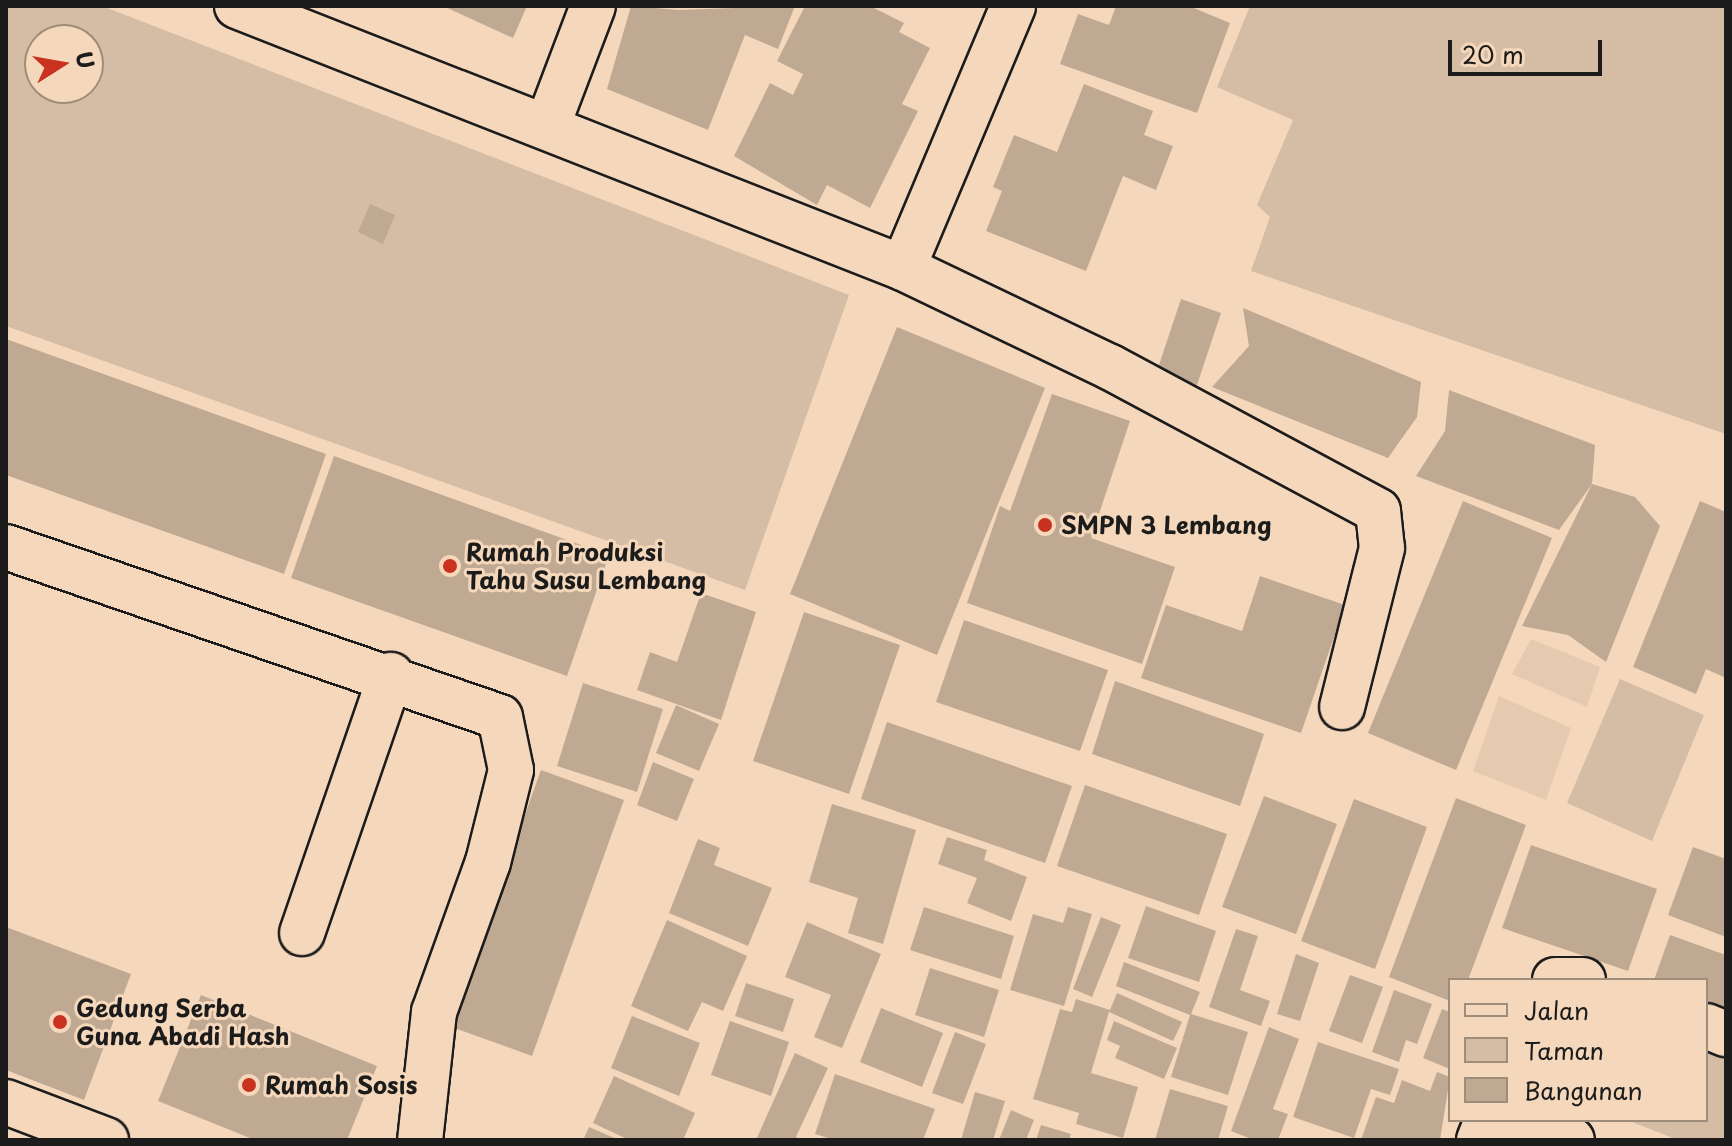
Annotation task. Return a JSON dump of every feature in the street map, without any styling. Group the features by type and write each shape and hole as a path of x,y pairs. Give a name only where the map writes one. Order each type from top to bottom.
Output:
{"street":[{"path":"237,6 903,268 1110,367 1378,511 1382,548 1342,707"},
{"path":"547,127 593,6"},
{"path":"903,268 1013,6"},
{"path":"6,547 391,675 500,717 511,770 488,862 434,1012 420,1140"},
{"path":"302,933 391,675"},
{"path":"6,1102 106,1140"},
{"path":"1516,1122 1572,1140"}],"shaded area":[{"path":"1531,639 1600,667 1587,707 1512,674"},
{"path":"1499,696 1571,728 1546,800 1473,771"}],"green space":[{"path":"6,6 102,6 849,295 745,590 6,326"},
{"path":"1250,6 1726,6 1726,434 1251,271 1270,217 1257,205 1293,120 1217,87"},
{"path":"1620,679 1704,715 1652,841 1567,803"},
{"path":"1708,1045 1726,1051 1726,1140 1678,1140 1632,1122 1708,1122"}],"building":[{"path":"443,6 527,6 513,38"},
{"path":"631,6 678,10 795,6 778,49 745,35 708,130 607,89"},
{"path":"805,6 870,6 904,23 899,32 930,48 902,104 918,111 870,208 827,185 817,205 734,156 770,83 793,95 803,74 777,61"},
{"path":"1116,6 1189,6 1230,23 1197,113 1060,64 1078,14 1109,25"},
{"path":"1084,84 1153,111 1144,135 1173,146 1156,190 1123,176 1086,271 986,231 1002,191 993,187 1014,135 1057,152"},
{"path":"370,204 395,215 383,244 358,232"},
{"path":"1181,299 1221,313 1197,385 1157,371"},
{"path":"1243,308 1421,382 1417,417 1388,458 1212,387 1249,346"},
{"path":"897,327 1045,388 937,655 790,594"},
{"path":"6,339 326,454 284,574 6,475"},
{"path":"1449,390 1595,445 1592,484 1559,530 1416,476 1445,431"},
{"name":"SMPN 3 Lembang","path":"1052,394 1130,421 1091,538 1175,567 1142,664 967,603 1000,506 1010,511"},
{"path":"334,456 609,555 567,676 291,578"},
{"path":"1592,484 1635,497 1660,526 1606,662 1568,635 1522,626"},
{"path":"1463,501 1552,538 1456,770 1368,733"},
{"path":"1700,501 1726,512 1726,678 1706,669 1696,694 1633,667"},
{"name":"SMPN 3 Lembang","path":"1260,576 1345,605 1301,733 1141,678 1166,605 1242,631"},
{"path":"701,593 756,612 721,720 637,690 650,652 677,662"},
{"path":"804,612 900,645 849,794 753,761"},
{"path":"964,620 1108,670 1080,751 936,702"},
{"path":"1115,681 1264,734 1240,806 1092,754"},
{"path":"583,683 663,709 637,792 557,766"},
{"path":"676,705 719,724 699,771 656,753"},
{"path":"887,722 1072,786 1045,863 861,799"},
{"path":"653,762 694,779 677,821 637,805"},
{"path":"541,770 624,800 532,1056 449,1026"},
{"path":"1085,785 1227,834 1199,915 1057,866"},
{"path":"1264,796 1337,824 1296,934 1222,907"},
{"path":"1456,798 1526,825 1469,978 1448,978 1448,1000 1389,977"},
{"path":"1354,799 1427,827 1375,969 1301,941"},
{"path":"832,804 916,830 883,944 848,933 858,898 809,882"},
{"path":"947,837 987,850 984,860 1027,877 1011,921 967,903 977,878 938,864"},
{"path":"698,839 720,848 714,865 772,888 748,946 669,913"},
{"path":"1531,845 1657,889 1628,971 1502,928"},
{"path":"1693,847 1726,859 1726,937 1668,915"},
{"path":"1146,906 1216,931 1199,982 1128,958"},
{"path":"924,907 1014,936 1001,979 910,950"},
{"path":"1068,907 1092,914 1064,1006 1010,990 1033,914 1063,923"},
{"path":"1101,917 1121,925 1092,997 1073,989"},
{"path":"667,920 747,956 723,1011 702,1002 688,1031 631,1006"},
{"path":"807,922 881,954 842,1048 814,1037 831,995 785,977"},
{"name":"Gedung Serba Guna Abadi Hash","path":"6,927 131,974 84,1100 6,1070"},
{"path":"1236,929 1258,936 1240,990 1270,1001 1261,1026 1209,1007"},
{"path":"1670,935 1726,955 1726,1008 1708,1002 1708,978 1655,978"},
{"path":"1296,954 1319,963 1300,1021 1277,1014"},
{"path":"1124,962 1200,992 1191,1014 1248,1032 1228,1095 1171,1077 1190,1015 1116,986"},
{"path":"930,968 999,990 984,1037 915,1015"},
{"path":"1350,975 1383,987 1362,1043 1329,1031"},
{"path":"746,983 794,999 783,1032 735,1016"},
{"path":"1394,990 1432,1004 1417,1044 1406,1040 1399,1062 1372,1052"},
{"path":"1117,993 1182,1022 1173,1041 1109,1012 1091,1073 1138,1087 1123,1138 1076,1124 1079,1113 1033,1099 1060,1009 1072,1012 1076,999 1110,1010"},
{"path":"201,995 377,1066 347,1140 255,1140 158,1101"},
{"path":"881,1008 943,1033 922,1087 860,1062"},
{"path":"1442,1009 1448,1011 1448,1068 1423,1058"},
{"path":"632,1016 700,1043 679,1096 611,1068"},
{"path":"730,1021 789,1042 771,1096 711,1075"},
{"path":"1114,1021 1177,1048 1164,1079 1115,1058 1120,1046 1107,1040"},
{"path":"1269,1027 1299,1039 1273,1109 1288,1114 1278,1140 1254,1140 1231,1131"},
{"path":"955,1032 986,1044 963,1104 932,1093"},
{"path":"1318,1042 1399,1069 1390,1095 1371,1089 1354,1138 1293,1117"},
{"path":"795,1053 828,1068 796,1137 802,1140 756,1140"},
{"path":"1437,1072 1448,1076 1440,1140 1361,1140 1376,1097 1394,1103 1402,1080 1430,1091"},
{"path":"835,1074 935,1109 923,1140 834,1140 815,1134"},
{"path":"614,1076 695,1113 683,1140 629,1140 593,1123"},
{"path":"1170,1089 1228,1106 1218,1140 1155,1140"},
{"path":"975,1092 1005,1101 993,1140 961,1140"},
{"path":"1011,1110 1034,1120 1026,1140 999,1140"},
{"path":"1041,1125 1071,1134 1069,1140 1036,1140"},
{"path":"589,1127 619,1140 583,1140"}],"place":[{"name":"SMPN 3 Lembang","path":"1045,525"},
{"name":"Rumah Produksi Tahu Susu Lembang","path":"450,566"},
{"name":"Gedung Serba Guna Abadi Hash","path":"60,1022"},
{"name":"Rumah Sosis","path":"249,1085"}]}
